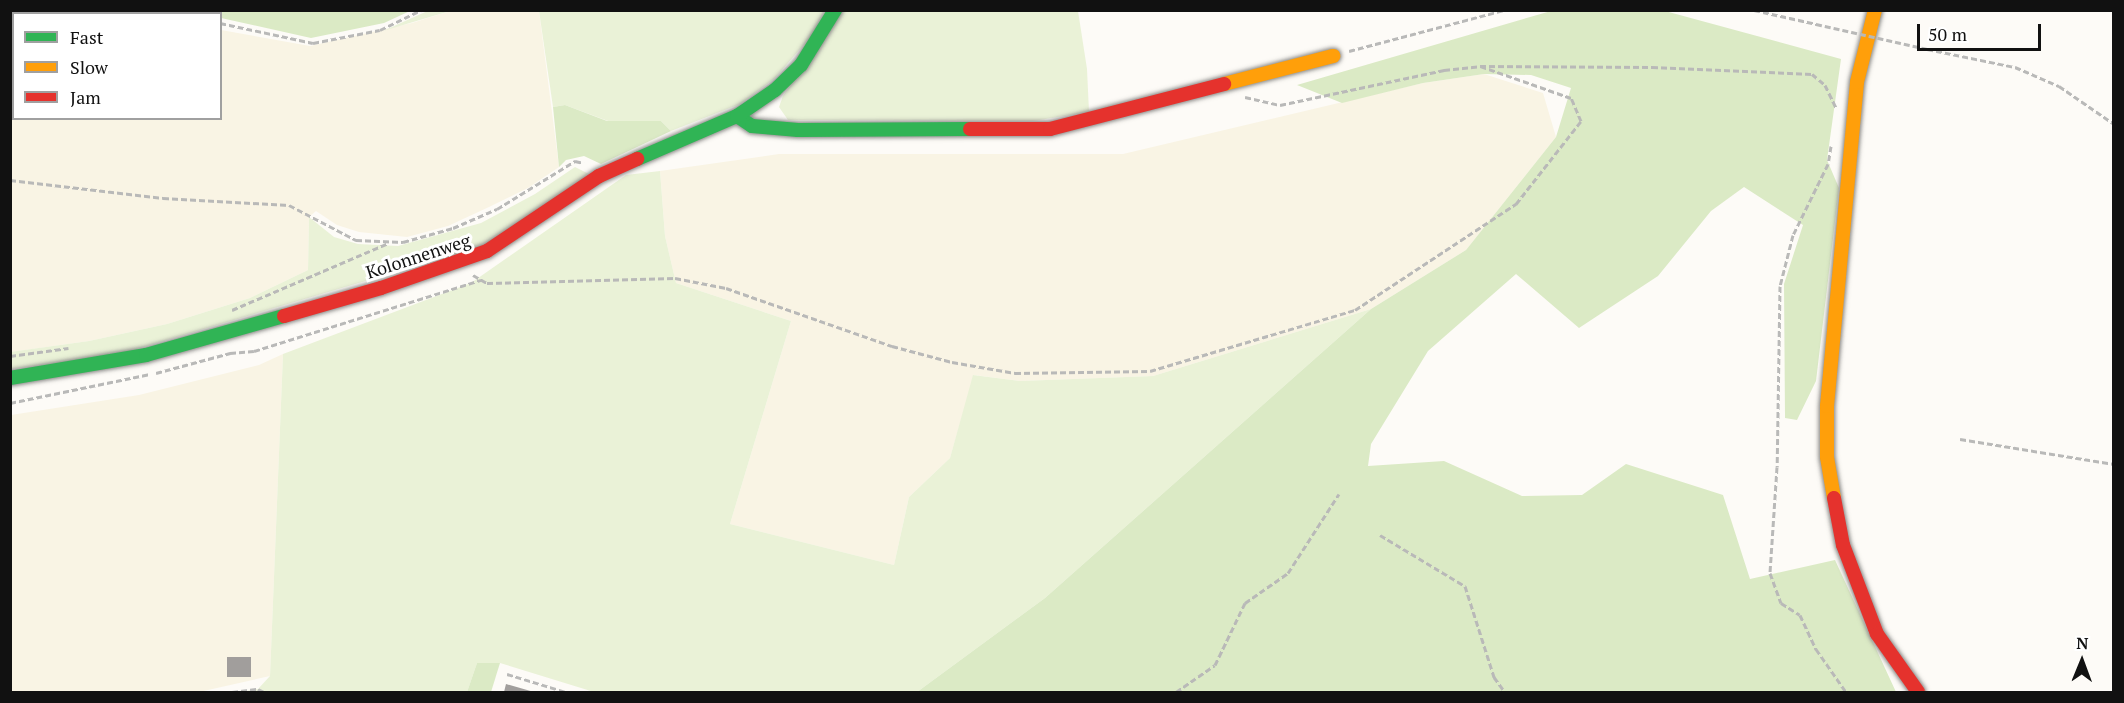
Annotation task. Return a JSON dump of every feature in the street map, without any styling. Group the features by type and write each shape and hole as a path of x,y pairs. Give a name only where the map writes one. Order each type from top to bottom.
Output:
{"street":[{"name":"Kolonnenweg","path":"10,378 146,355 458,264 509,238 598,176 737,116 775,90 801,65 835,10"},
{"path":"1875,10 1857,81 1827,406 1827,457 1843,545 1854,576 1877,634 1918,693"},
{"path":"737,116 752,126 798,130 1050,129 1214,90 1334,56"}],"path":[{"path":"152,10 172,12"},
{"path":"222,23 313,43 380,30 421,10"},
{"path":"1334,56 1504,10"},
{"path":"1754,10 2015,67 2059,86 2114,124"},
{"path":"458,264 487,284 675,278 726,288 793,314 952,362 1016,373 1150,371 1355,310 1516,204 1581,121 1571,98 1480,66"},
{"path":"1214,90 1280,105 1444,70 1480,66 1652,67 1812,74 1832,96 1838,115"},
{"path":"1834,135 1828,164 1793,235 1780,286 1777,467 1770,573 1781,603 1800,615 1816,649 1846,693"},
{"path":"10,180 164,198 289,205 348,237 389,242 427,237 486,214 547,182 575,161 587,164 598,176"},
{"path":"227,312 389,242"},
{"path":"10,403 254,351 481,280"},
{"path":"10,356 76,348"},
{"path":"1960,439 2114,464"},
{"path":"1176,693 1215,665 1245,603 1288,573 1339,494"},
{"path":"1380,535 1465,586 1494,677 1505,693"},
{"path":"507,674 566,693"},
{"path":"232,693 258,689 264,693"}],"shaded area":[{"path":"113,10 124,12 12,12 12,120 222,120 222,30 310,46 412,23 450,11 539,11 559,167 528,188 448,226 407,237 359,232 337,225 316,211 309,217 308,270 250,298 167,324 89,341 11,352 10,11"},
{"path":"1484,74 1543,93 1556,137 1466,250 1371,309 1153,376 1020,381 974,375 950,458 909,497 894,565 730,524 791,321 676,283 665,236 660,171 779,154 1123,154 1423,83"},
{"path":"283,354 270,676 199,692 11,692 11,415 139,395 259,365"}],"green space":[{"path":"410,10 384,23 311,38 222,18 222,12 183,11"},
{"path":"450,11 383,31 423,13"},
{"path":"539,11 824,11 813,34 775,78 740,104 671,131 661,121 608,121 565,105 553,107"},
{"path":"842,11 1078,11 1087,69 1089,112 1033,121 788,120 779,107 783,96"},
{"path":"1551,11 1665,11 1841,59 1827,160 1839,188 1816,381 1797,420 1785,418 1784,284 1803,225 1744,187 1711,211 1658,276 1579,328 1516,274 1428,351 1371,444 1368,466 1444,461 1522,496 1582,495 1626,464 1723,495 1750,579 1835,560 1896,692 917,692 1045,598 1371,309 1466,250 1556,137 1571,88 1531,75 1484,74 1423,83 1342,103 1297,85"},
{"path":"565,105 607,121 661,121 671,131 601,164 584,156 566,160 559,167 553,107"},
{"path":"575,167 589,174 487,245 116,355 11,369 10,352 89,341 167,324 250,298 308,270 309,217 334,237 358,244 398,246 481,223 535,194"},
{"path":"660,171 665,236 676,283 791,321 730,524 894,565 909,497 950,458 973,375 1020,381 1153,376 1371,309 1045,598 917,692 594,692 500,663 477,663 467,692 241,692 258,689 270,676 283,354 471,283 626,175"},
{"path":"477,663 500,663 491,692 467,692"}],"building":[{"path":"227,657 251,657 251,677 227,677"},
{"path":"506,684 534,692 504,692"}],"traffic: fast":[{"path":"637,159 737,116 775,90 801,65 835,10"},
{"path":"737,116 752,126 798,130 970,129"},
{"path":"10,378 146,355 284,316"}],"traffic: slow":[{"path":"1834,498 1827,457 1827,406 1857,82 1875,10"},
{"path":"1224,84 1333,56"}],"traffic: jam":[{"path":"970,129 1050,129 1224,84"},
{"path":"284,316 381,288 487,251 599,176 637,159"},
{"path":"1834,498 1843,545 1877,634 1918,692"}]}
